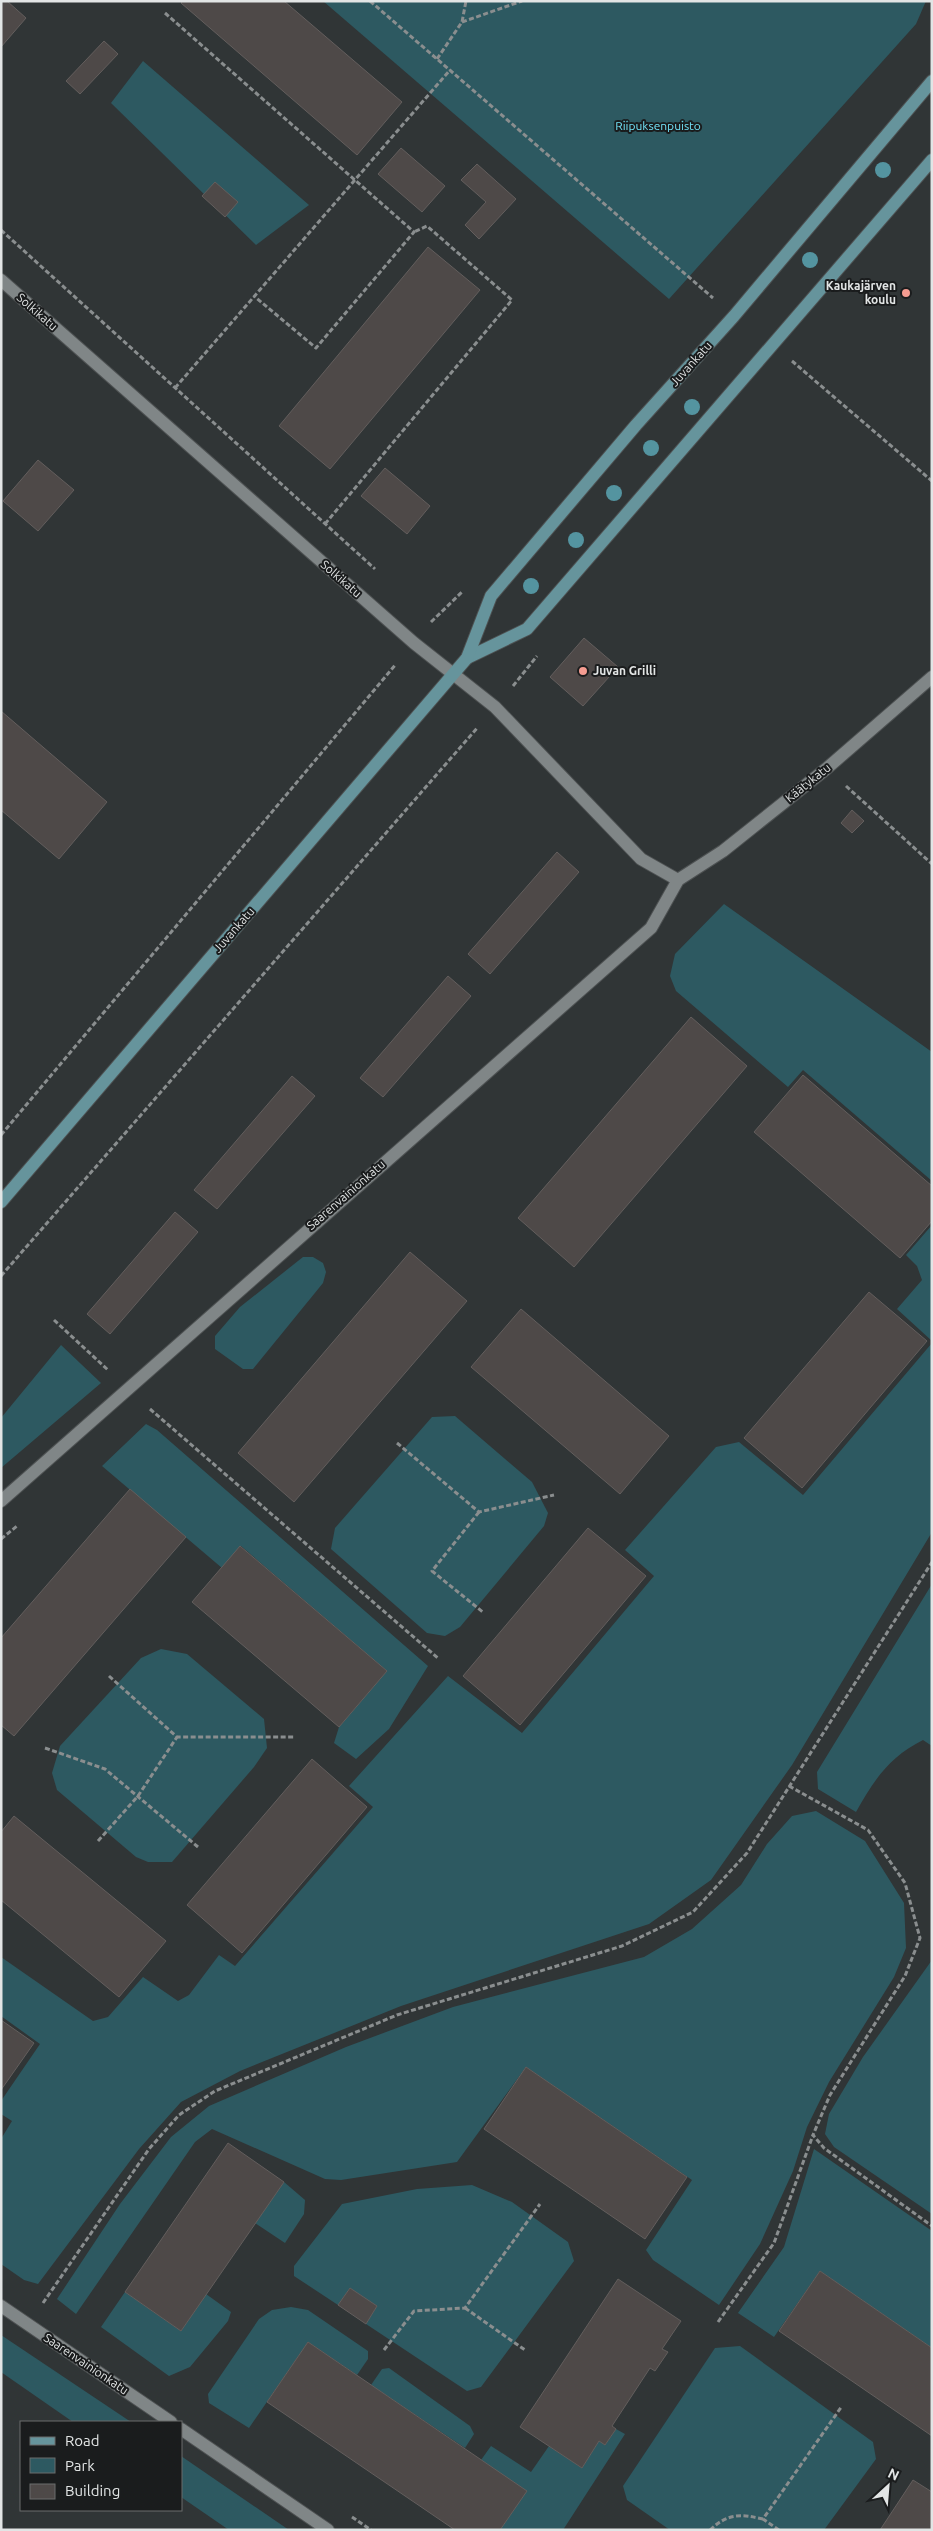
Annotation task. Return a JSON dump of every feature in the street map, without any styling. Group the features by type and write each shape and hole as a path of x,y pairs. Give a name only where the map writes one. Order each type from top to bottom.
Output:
{"main road":[{"name":"Juvankatu","path":"1,1202 468,658 491,596 636,425 734,316 932,81"},
{"name":"Juvankatu","path":"468,658 527,629 932,160"}],"street":[{"name":"Solkikatu","path":"1,280 414,643 495,707 641,859 678,880"},
{"name":"Käätykatu","path":"678,880 724,851 826,769 932,677"},
{"name":"Saarenvainionkatu","path":"1,1501 651,928 678,880"},
{"name":"Saarenvainionkatu","path":"1,2306 170,2421"},
{"path":"182,2430 328,2530"}],"path":[{"path":"370,1 734,316"},
{"path":"437,59 462,22 466,1"},
{"path":"462,22 522,1"},
{"path":"165,13 414,232"},
{"path":"175,388 450,70"},
{"path":"254,296 316,348 414,232 428,226 512,300 305,547"},
{"path":"1,230 382,576"},
{"path":"771,346 793,362 932,481"},
{"path":"787,370 800,356"},
{"path":"425,614 432,621"},
{"path":"1,1276 495,707 541,650"},
{"path":"826,769 932,864"},
{"path":"150,1409 439,1659"},
{"path":"397,1442 478,1512"},
{"path":"484,1613 432,1571 478,1512 554,1495"},
{"path":"28,2324 149,2149 179,2115 215,2092 398,2015 622,1946 693,1912 747,1853 932,1562"},
{"path":"109,1676 177,1737 295,1737"},
{"path":"98,1841 138,1796 177,1737"},
{"path":"45,1748 105,1769 198,1847"},
{"path":"718,2322 749,2281 774,2243 830,2094 905,1976 920,1938 906,1883 868,1830 789,1786"},
{"path":"813,2135 824,2148 932,2226"},
{"path":"465,2308 540,2204"},
{"path":"384,2350 414,2311 465,2308 525,2350"},
{"path":"763,2519 842,2406"},
{"path":"710,2530 729,2517 742,2514 763,2519 779,2530"}],"green space":[{"name":"Riipuksenpuisto","path":"323,1 926,1 916,24 669,299"},
{"path":"143,61 309,205 256,245 111,103"},
{"path":"724,904 932,1052 932,1181 803,1070 788,1087 676,991 670,976 675,954"},
{"path":"932,1225 932,1341 897,1309 922,1280 917,1266 906,1255"},
{"path":"303,1257 313,1257 323,1263 326,1272 323,1283 253,1369 243,1369 215,1349 215,1336 240,1307"},
{"path":"932,1343 932,1532 792,1765 711,1880 649,1924 401,2006 240,2071 181,2102 139,2149 38,2284 24,2280 1,2264 1,2139 12,2121 1,2114 1,2101 40,2044 1,2016 1,1957 93,2021 108,2017 143,1977 178,2001 189,1995 219,1955 235,1966 373,1807 349,1786 448,1676 522,1733 654,1576 625,1550 716,1447 739,1442 803,1495"},
{"path":"61,1345 101,1383 1,1468 1,1418"},
{"path":"455,1416 532,1482 548,1513 544,1526 460,1627 445,1636 427,1633 331,1549 335,1528 432,1417"},
{"path":"146,1424 157,1430 428,1666 389,1729 356,1759 334,1743 339,1727 387,1671 241,1546 222,1568 102,1466"},
{"path":"932,1584 932,1746 923,1740 901,1754 876,1780 856,1812 818,1789 817,1772"},
{"path":"161,1649 187,1654 264,1719 267,1748 254,1767 172,1862 148,1862 136,1857 57,1790 52,1773 60,1746 141,1658"},
{"path":"816,1811 865,1841 904,1903 906,1948 894,1977 829,2082 807,2127 793,2171 760,2244 719,2305 653,2260 646,2250 692,2180 526,2067 457,2162 341,2180 325,2179 212,2129 195,2142 76,2314 57,2299 120,2204 171,2137 209,2106 346,2047 453,2007 644,1957 692,1929 741,1885 767,1844 792,1816"},
{"path":"932,1960 932,2214 834,2147 825,2134 829,2114 863,2057"},
{"path":"814,2149 932,2231 932,2348 820,2271 774,2337 738,2313 784,2247"},
{"path":"284,2182 305,2200 304,2214 285,2243 255,2223"},
{"path":"472,2185 512,2202 568,2242 574,2261 481,2387 467,2391 366,2324 377,2306 350,2288 338,2305 294,2276 294,2266 342,2204 417,2189"},
{"path":"125,2292 181,2331 206,2294 231,2312 228,2321 190,2367 169,2376 101,2327"},
{"path":"291,2307 308,2310 368,2351 368,2359 357,2375 308,2342 249,2428 209,2403 208,2394 259,2319 272,2310"},
{"path":"1,2335 130,2421 72,2421 1,2372"},
{"path":"740,2346 873,2442 876,2459 824,2530 670,2530 627,2500 623,2486 715,2348"},
{"path":"389,2368 470,2426 474,2434 465,2448 371,2385 382,2369"},
{"path":"616,2429 625,2434 563,2530 500,2530 526,2491 481,2460 491,2446 531,2472 549,2446 582,2468 599,2441 605,2445"},
{"path":"182,2457 289,2530 229,2530 182,2498"}],"building":[{"path":"1,1 7,1 26,18 1,47"},
{"path":"183,1 284,1 402,102 357,155 181,3"},
{"path":"104,41 118,54 80,94 66,81"},
{"path":"401,148 445,186 422,212 378,174"},
{"path":"477,164 516,199 479,239 465,225 486,202 461,180"},
{"path":"215,182 238,202 225,217 202,196"},
{"path":"428,247 480,290 330,469 279,426"},
{"path":"38,460 74,490 38,531 3,501"},
{"path":"385,468 430,506 407,534 361,496"},
{"path":"584,638 618,667 583,706 550,677"},
{"path":"1,711 107,802 59,859 1,810"},
{"path":"852,810 864,821 852,833 841,823"},
{"path":"557,852 579,872 490,974 468,954"},
{"path":"448,976 471,996 383,1097 360,1078"},
{"path":"691,1017 747,1066 574,1267 518,1218"},
{"path":"803,1075 932,1186 932,1221 900,1258 754,1132"},
{"path":"292,1076 315,1096 217,1209 194,1190"},
{"path":"175,1212 198,1232 110,1334 87,1314"},
{"path":"410,1252 467,1301 294,1502 238,1453"},
{"path":"869,1292 927,1341 802,1488 744,1438"},
{"path":"521,1309 669,1436 620,1494 471,1367"},
{"path":"130,1489 186,1537 14,1736 1,1725 1,1638"},
{"path":"588,1528 646,1576 520,1725 463,1676"},
{"path":"240,1546 387,1671 339,1727 192,1602"},
{"path":"312,1759 367,1807 242,1953 187,1905"},
{"path":"14,1816 166,1941 119,1997 1,1900 1,1832"},
{"path":"1,2020 34,2043 1,2090"},
{"path":"526,2067 687,2177 645,2239 484,2129"},
{"path":"228,2143 284,2182 181,2331 125,2292"},
{"path":"820,2271 932,2348 932,2436 779,2331"},
{"path":"618,2279 681,2321 662,2349 668,2352 655,2371 650,2368 612,2426 616,2429 605,2445 599,2441 582,2468 520,2427"},
{"path":"350,2288 377,2306 366,2324 338,2305"},
{"path":"308,2342 527,2491 500,2530 455,2530 267,2402"},
{"path":"913,2480 932,2492 932,2530 880,2530"}],"place":[{"name":"Kaukajärven koulu","path":"906,293"},
{"name":"Juvan Grilli","path":"583,671"}]}
